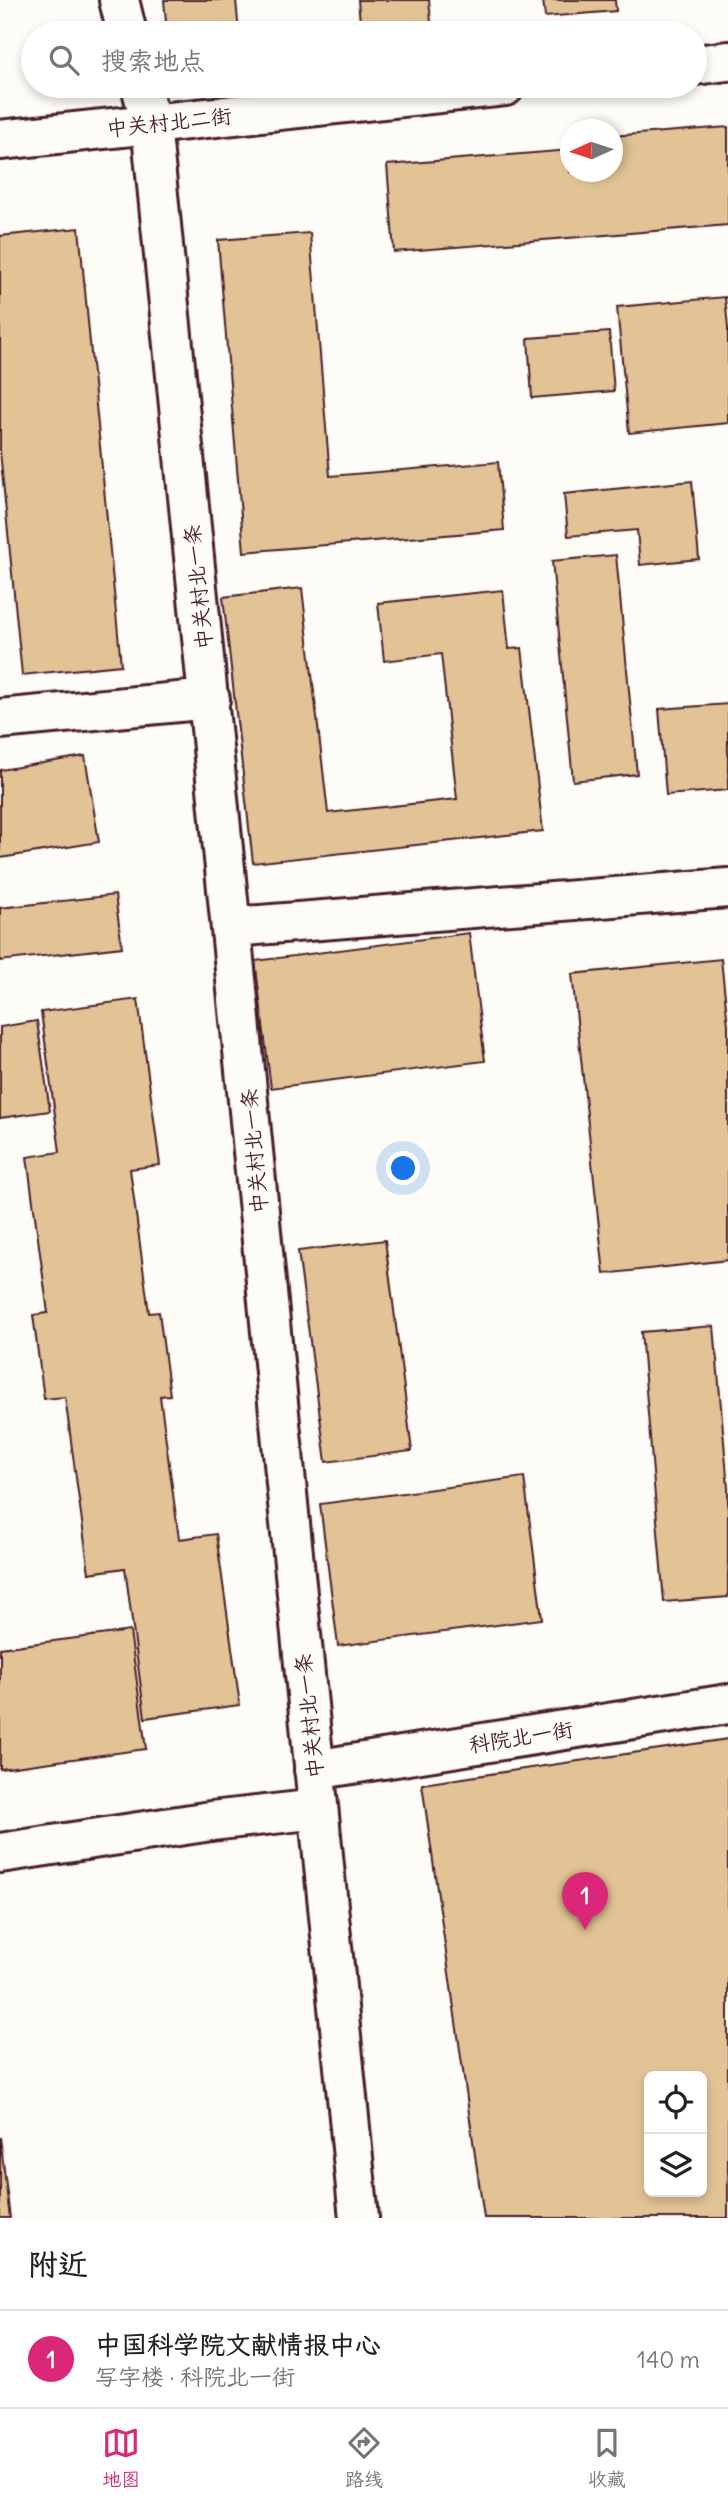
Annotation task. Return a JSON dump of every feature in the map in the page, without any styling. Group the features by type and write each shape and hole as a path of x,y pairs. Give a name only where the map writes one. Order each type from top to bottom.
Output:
{"street":[{"path":"118,0 124,21"},
{"path":"707,64 728,61"},
{"name":"中关村北一条","path":"144,98 151,124 210,699 359,2218"},
{"name":"中关村北二街","path":"0,139 393,98"},
{"path":"0,719 210,699"},
{"path":"233,927 728,888"},
{"name":"科院北一街","path":"314,1770 728,1704"},
{"path":"0,1853 211,1821 318,1809"}],"building":[{"path":"164,0 236,0 238,21 166,21"},
{"path":"358,0 429,0 431,21 360,21"},
{"path":"543,0 615,0 616,11 545,17"},
{"path":"728,127 728,225 394,252 387,165 560,151 560,182 623,182 623,135"},
{"path":"79,228 121,665 22,675 0,451 0,236"},
{"path":"310,233 330,476 498,462 504,530 244,552 218,240"},
{"path":"725,297 728,328 728,423 629,433 617,307"},
{"path":"609,332 614,391 532,398 528,338"},
{"path":"692,481 699,559 640,565 637,530 568,536 564,494"},
{"path":"616,555 637,774 573,781 552,561"},
{"path":"302,588 328,813 457,799 441,654 384,661 378,603 503,590 509,649 522,648 543,831 253,863 223,597"},
{"path":"728,704 728,790 666,795 659,709"},
{"path":"85,756 99,842 0,858 0,770"},
{"path":"115,895 122,947 0,961 0,908"},
{"path":"469,933 485,1061 271,1088 255,961"},
{"path":"721,959 728,1025 728,1260 604,1274 572,974"},
{"path":"138,999 160,1165 130,1169 149,1313 159,1312 170,1395 160,1396 179,1539 216,1534 240,1705 145,1718 125,1568 89,1573 65,1397 44,1399 33,1315 48,1313 27,1157 60,1152 41,1012"},
{"path":"37,1021 50,1111 0,1118 0,1027"},
{"path":"385,1240 412,1451 326,1462 298,1251"},
{"path":"714,1326 728,1488 728,1597 664,1602 641,1332"},
{"path":"524,1477 542,1619 338,1646 320,1504"},
{"path":"130,1631 146,1749 0,1769 0,1648"},
{"path":"728,1739 728,2218 484,2218 422,1784"},
{"path":"0,2137 10,2218 0,2218"}],"place":[{"name":"中国科学院文献情报中心","path":"585,1930"}]}
